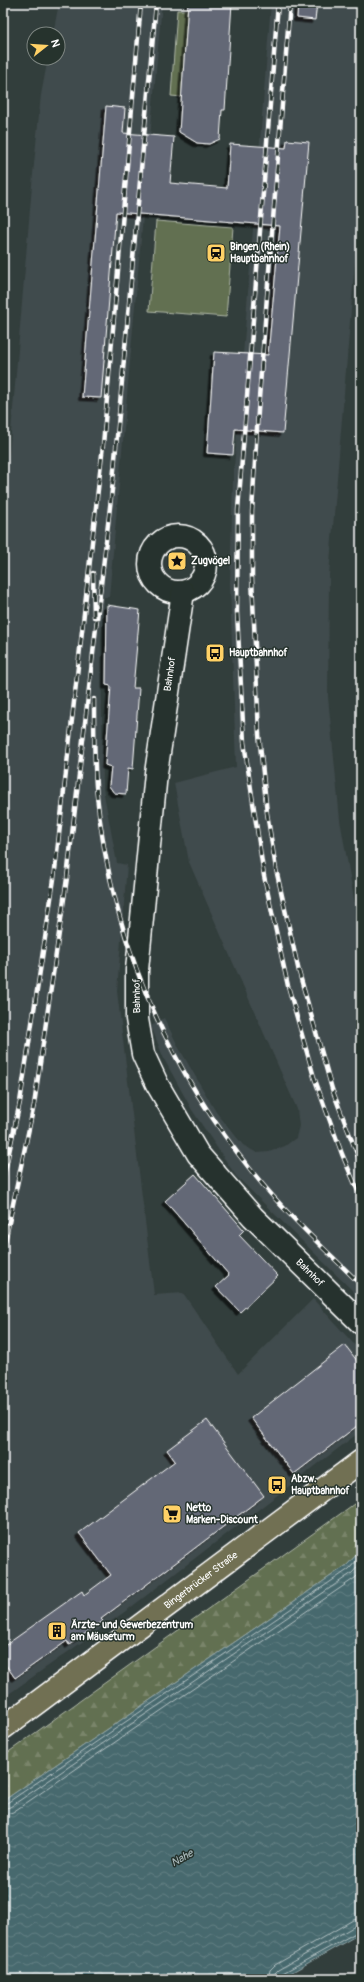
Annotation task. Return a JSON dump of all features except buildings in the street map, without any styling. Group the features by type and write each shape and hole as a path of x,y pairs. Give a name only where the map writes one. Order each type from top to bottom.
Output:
{"main road":[{"name":"Bingerbrücker Straße","path":"3,1728 361,1461"}],"street":[{"name":"Bahnhof","path":"183,592 156,773 136,970 137,1019 143,1054 157,1084 198,1154 253,1217 361,1323"}],"shaded area":[{"path":"59,3 162,3 109,597 104,597 101,639 103,789 117,863 127,865 117,991 154,1295 183,1293 238,1374 313,1299 361,1352 361,1431 130,1608 3,1698 3,526 41,95 46,66 66,66 66,26 55,26"},
{"path":"271,3 361,3 361,189 329,575 328,697 340,820 361,939 361,1299 236,1176 192,1110 164,1059 151,1026 164,1018 179,1048 216,1112 243,1145 257,1153 269,1152 285,1146 296,1138 299,1126 297,1109 189,862 174,783 236,767 230,584 233,481"}],"green space":[{"path":"177,10 188,10 182,97 171,96"},
{"path":"156,221 233,227 226,317 149,311"},
{"path":"361,1499 361,1550 347,1565 3,1801 3,1756"}],"water":[{"name":"Nahe","path":"361,1550 361,1933 280,1979 3,1979 3,1801 347,1565"}],"railway":[{"path":"3,1180 20,1102 54,879 103,445 141,3"},
{"path":"3,1251 34,1105 67,878 113,481 156,3"},
{"path":"278,3 238,510 237,612 244,742 264,876 288,986 314,1077 342,1154 361,1198"},
{"path":"290,3 258,411 252,512 252,578 259,734 267,813 276,869 299,972 332,1089 361,1164"},
{"path":"93,573 94,617"},
{"path":"94,699 94,753 96,786 103,840 113,892 128,943 146,992 167,1040 193,1087 222,1131 254,1174 292,1217 361,1285"}],"place":[{"name":"Bingen (Rhein) Hauptbahnhof","path":"216,253"},
{"name":"Zugvögel","path":"177,561"},
{"name":"Hauptbahnhof","path":"215,653"},
{"name":"Abzw. Hauptbahnhof","path":"277,1485"},
{"name":"Netto Marken-Discount","path":"172,1514"},
{"name":"Ärzte- und Gewerbezentrum am Mäuseturm","path":"57,1631"}]}
